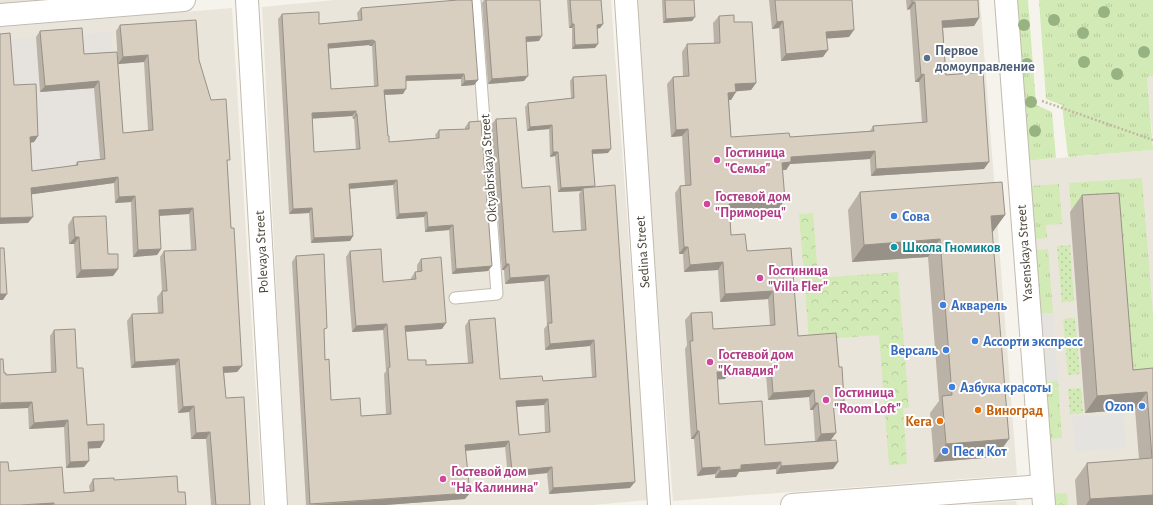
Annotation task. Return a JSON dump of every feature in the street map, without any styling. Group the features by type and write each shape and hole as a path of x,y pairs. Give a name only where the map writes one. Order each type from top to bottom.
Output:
{"street":[{"path":"0,15 184,0"},
{"name":"Polevaya Street","path":"247,0 276,505"},
{"name":"Sedina Street","path":"626,0 659,505"},
{"name":"Yasenskaya Street","path":"1006,0 1043,496"},
{"path":"792,505 1043,496"}],"lane":[{"name":"Oktyabrskaya Street","path":"455,298 497,294 475,0"}],"path":[{"path":"1042,101 1153,140"}],"shaded area":[{"path":"0,0 97,0 0,8"},
{"path":"335,0 611,0 648,500 593,505 287,505 262,7"},
{"path":"634,0 980,0 1017,475 673,501"},
{"path":"232,8 263,505 0,505 0,27"},
{"path":"111,32 119,139 143,150 28,194 0,40"},
{"path":"1153,76 1153,142 1147,77"},
{"path":"1153,150 1153,505 1052,505 1026,161"},
{"path":"1053,313 1058,381 1046,382 1040,314"},
{"path":"1123,414 1126,448 1075,452 1072,417"},
{"path":"1016,501 1017,505 967,505"}],"green space":[{"path":"1013,0 1028,0 1036,105 1052,112 1056,158 1026,161"},
{"path":"1039,0 1153,0 1153,76 1147,77 1153,150 1068,157 1062,105 1046,99"},
{"path":"1142,178 1153,315 1153,374 1122,376 1109,207 1071,210 1069,183"},
{"path":"1059,184 1062,224 1046,225 1047,238 1035,239 1031,186"},
{"path":"813,213 818,278 898,272 909,408 903,408 907,464 889,465 879,335 809,340 799,214"},
{"path":"1070,245 1074,301 1062,302 1057,246"},
{"path":"1048,249 1053,313 1040,314 1036,250"},
{"path":"1075,318 1080,374 1068,375 1063,319"},
{"path":"1058,381 1062,438 1050,439 1046,382"},
{"path":"1081,388 1083,413 1070,414 1068,389"},
{"path":"1067,493 1068,505 1055,505 1054,494"}],"building":[{"path":"472,0 478,80 465,81 464,74 406,76 406,89 384,90 389,142 439,138 439,130 469,129 469,122 481,121 492,266 456,269 453,225 428,227 427,212 399,214 397,180 349,184 353,236 314,238 312,208 293,209 282,14 319,12 319,24 362,20 361,8","holes":["375,41 378,86 331,89 328,44","356,111 360,149 314,152 312,113"]},
{"path":"486,0 540,0 542,36 526,37 528,76 492,79"},
{"path":"570,0 601,0 603,24 597,25 598,44 575,45 574,24 572,24"},
{"path":"665,0 694,0 695,17 666,19"},
{"path":"775,0 852,0 854,30 826,32 828,50 786,54 783,21 777,22"},
{"path":"912,0 978,0 979,18 942,21 946,75 983,72 989,162 876,169 875,151 791,157 791,162 782,163 785,200 729,204 731,235 745,234 747,251 791,248 798,336 836,333 839,367 842,367 844,401 833,402 836,433 821,434 818,403 815,403 814,390 773,393 771,367 717,372 719,404 762,401 765,445 836,440 838,462 781,466 781,462 741,465 741,469 720,471 720,467 702,468 699,431 697,431 690,341 693,341 691,313 712,312 713,329 775,325 773,291 725,294 723,262 690,265 688,247 684,247 680,186 691,185 688,129 676,130 673,77 689,76 687,44 720,43 719,16 734,15 734,22 752,22 756,83 735,84 736,92 728,93 731,137 789,133 790,137 874,131 873,126 927,122 924,74 921,75 915,2 912,2"},
{"path":"196,20 199,60 211,100 226,99 230,160 227,160 231,228 234,228 242,366 223,367 226,398 244,397 250,505 216,505 210,432 196,433 194,406 183,407 179,359 135,362 132,314 163,313 162,291 167,291 164,251 196,250 193,208 159,210 161,249 138,250 135,196 119,197 118,177 31,188 33,217 0,218 0,34 10,33 14,85 36,84 38,136 30,137 32,171 78,165 77,162 105,159 99,81 45,86 40,31 82,28 84,54 117,52 123,133 153,130 148,55 123,57 120,25"},
{"path":"606,75 611,149 592,150 595,186 561,188 558,152 553,152 552,125 530,127 528,103 574,98 573,77"},
{"path":"516,118 522,188 550,186 553,232 586,230 583,188 615,185 635,482 553,488 552,467 512,471 509,441 465,445 470,493 310,504 296,256 324,254 327,328 324,329 325,360 329,359 331,400 360,398 361,416 391,414 388,368 390,367 387,324 356,326 350,251 381,249 383,282 416,279 415,272 422,271 421,259 441,257 446,323 405,326 408,360 426,360 426,365 473,363 469,320 495,318 500,379 542,376 543,381 596,377 594,340 550,344 548,323 552,323 549,275 510,278 509,264 506,264 496,119","holes":["548,399 550,432 519,435 516,401"]},
{"path":"1002,182 1005,215 991,216 1009,439 946,444 942,396 952,395 940,239 864,245 860,192"},
{"path":"1119,193 1133,370 1153,368 1153,495 1090,499 1087,463 1152,458 1147,392 1097,396 1082,195"},
{"path":"106,216 108,254 118,254 118,269 81,270 79,237 75,237 73,217"},
{"path":"0,248 4,248 7,294 0,294"},
{"path":"75,329 77,368 83,368 87,425 104,424 104,441 88,442 89,461 70,462 68,420 34,423 32,402 1,403 0,405 0,359 3,359 4,373 6,373 6,375 56,372 54,330"},
{"path":"0,462 8,462 9,471 62,467 64,493 94,491 93,479 114,478 114,480 177,476 178,492 185,492 186,505 54,505 54,503 0,505"}],"place":[{"name":"Первое домоуправление","path":"927,58"},
{"name":"Гостиница \"Семья\"","path":"717,160"},
{"name":"Гостевой дом \"Приморец\"","path":"707,204"},
{"name":"Сова","path":"894,216"},
{"name":"Школа Гномиков","path":"894,247"},
{"name":"Гостиница \"Villa Fler\"","path":"760,278"},
{"name":"Акварель","path":"943,305"},
{"name":"Ассорти экспресс","path":"975,341"},
{"name":"Версаль","path":"946,350"},
{"name":"Гостевой дом \"Клавдия\"","path":"710,362"},
{"name":"Азбука красоты","path":"952,387"},
{"name":"Гостиница \"Room Loft\"","path":"826,400"},
{"name":"Ozon","path":"1142,406"},
{"name":"Виноград","path":"978,410"},
{"name":"Кега","path":"940,421"},
{"name":"Пес и Кот","path":"945,451"},
{"name":"Гостевой дом \"На Калинина\"","path":"443,479"}]}
